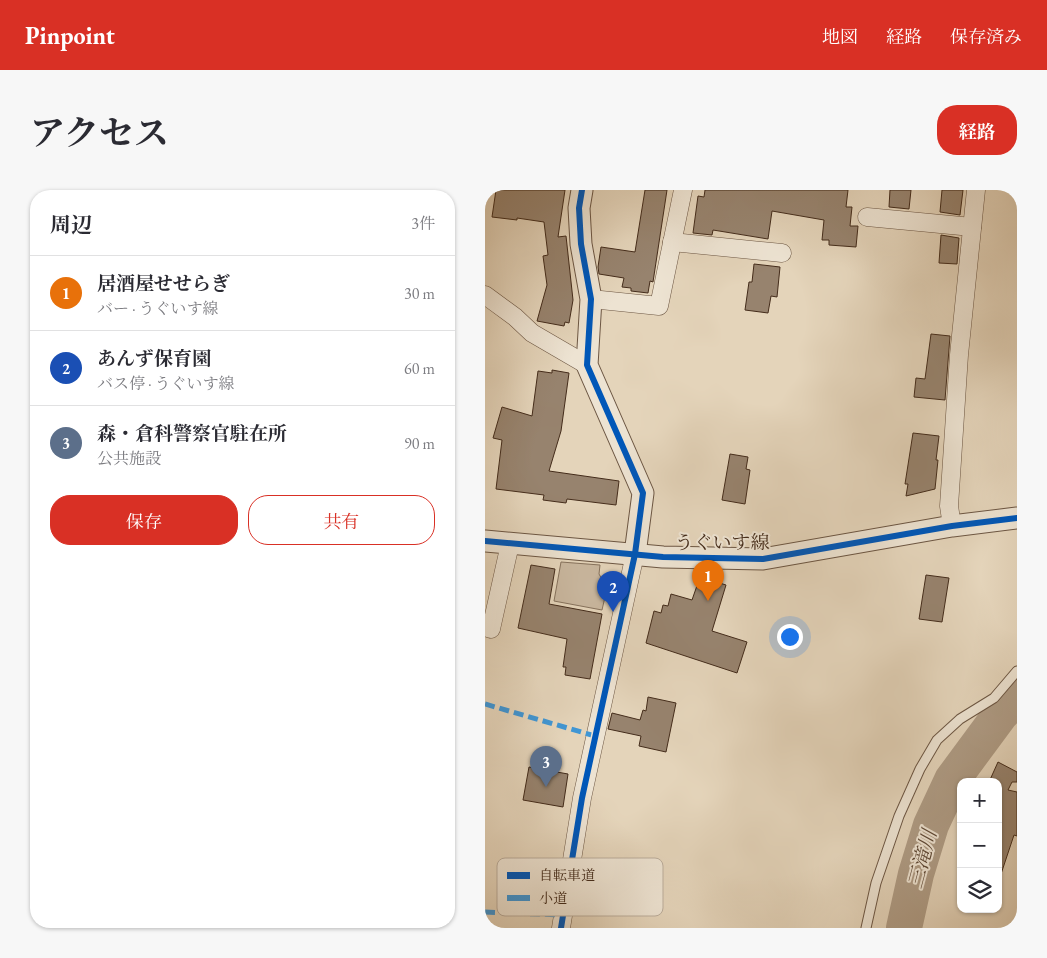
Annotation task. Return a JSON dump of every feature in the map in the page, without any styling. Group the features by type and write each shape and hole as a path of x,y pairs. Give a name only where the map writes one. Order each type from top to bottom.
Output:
{"street":[{"path":"572,858 582,798 635,554 643,493 587,365 591,299 581,244 579,208 582,190"},
{"path":"591,299 659,306 683,190"},
{"path":"952,526 949,506 950,478 959,355 976,190"},
{"path":"867,217 972,227"},
{"path":"672,242 782,253"},
{"path":"485,294 532,333 587,365"},
{"name":"うぐいす線","path":"485,541 663,557 763,559 952,526 1017,518"},
{"path":"485,627 491,629 510,544"}],"lane":[{"path":"866,928 877,882 899,816 920,769 937,740 959,719 994,698 1017,671"}],"shaded area":[{"path":"561,562 600,565 599,574 607,588 602,610 554,601"}],"building":[{"path":"496,190 565,190 558,237 566,236 573,300 569,323 565,322 564,326 537,321 547,285 543,256 548,255 544,222 492,217"},
{"path":"645,190 667,190 653,282 650,281 648,293 631,291 631,288 622,287 624,278 599,274 598,267 601,247 635,252"},
{"path":"705,190 848,190 846,207 852,207 850,226 858,226 856,247 829,245 829,240 822,240 824,220 772,211 768,239 713,230 712,235 693,233 698,196 704,197"},
{"path":"890,190 911,190 909,209 889,207"},
{"path":"942,190 963,190 960,215 940,212"},
{"path":"941,235 959,238 957,264 939,263"},
{"path":"754,264 780,267 777,297 771,296 768,313 745,310"},
{"path":"931,334 950,336 945,400 914,397 916,378 925,379"},
{"path":"552,370 569,373 561,431 549,471 619,481 616,505 567,499 566,503 543,500 544,495 496,489 502,440 493,438 502,407 532,416 538,371 552,373"},
{"path":"913,433 939,436 935,489 906,496 908,484 905,484"},
{"path":"730,454 748,457 746,469 750,470 745,504 722,500"},
{"path":"531,565 555,569 549,604 602,614 590,679 565,675 566,667 563,667 567,639 518,628"},
{"path":"926,575 949,578 942,622 919,619"},
{"path":"700,577 726,585 712,631 747,642 737,673 646,643 654,611 661,613 663,605 668,606 671,594 692,600"},
{"path":"648,697 676,703 666,752 639,746 641,736 608,729 612,713 640,720 643,710 646,711"},
{"path":"998,762 1017,772 1017,782 1012,782 1008,790 1017,792 1017,836 1014,835 1002,871 1002,778 991,778"},
{"path":"529,767 568,774 563,807 523,800"}],"waterway":[{"name":"三滝川","path":"904,928 916,874 931,825 952,780 1000,715 1017,697"}],"marked path":[{"path":"485,704 595,736"},
{"path":"485,912 497,912"}],"cycle path":[{"path":"572,858 582,798 635,554 643,493 587,365 591,299 581,244 579,208 582,190"},
{"path":"485,541 663,557 763,559 952,526 1017,518"},
{"path":"561,928 563,916"}],"place":[{"name":"居酒屋せせらぎ","path":"708,601"},
{"name":"あんず保育園","path":"613,612"},
{"name":"森・倉科警察官駐在所","path":"546,787"}]}
